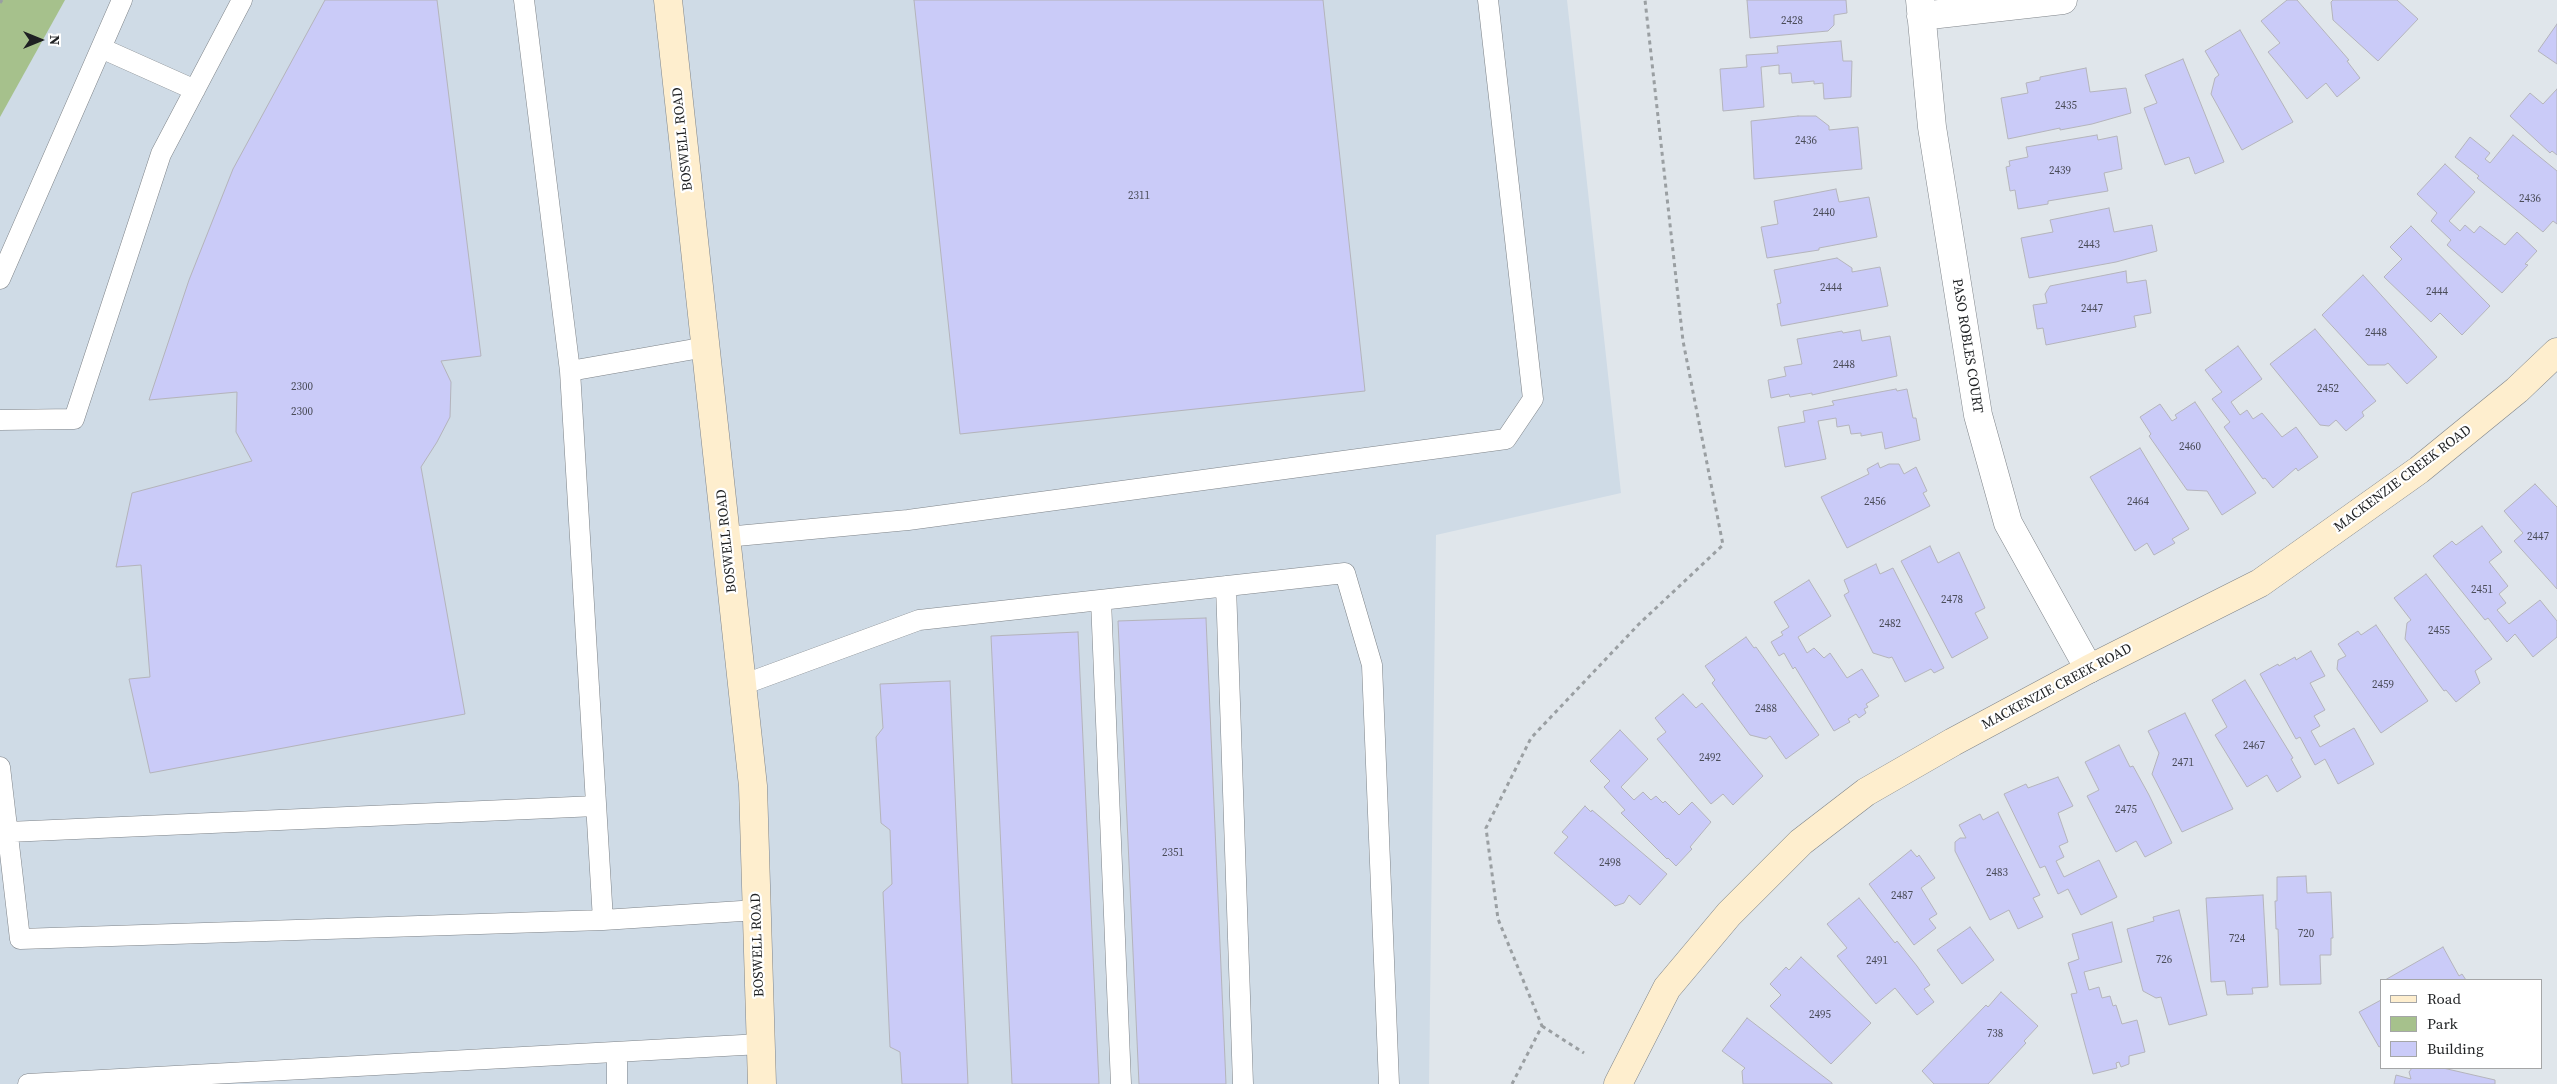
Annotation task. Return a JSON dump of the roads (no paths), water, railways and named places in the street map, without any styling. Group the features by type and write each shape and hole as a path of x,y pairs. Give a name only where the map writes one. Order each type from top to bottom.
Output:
{"street":[{"name":"BOSWELL ROAD","path":"668,0 753,786 762,1084"},
{"path":"1920,8 2062,0"},
{"name":"PASO ROBLES COURT","path":"1920,8 1932,127 1978,415 2008,523 2089,669"},
{"name":"MACKENZIE CREEK ROAD","path":"1618,1084 1667,988 1729,914 1801,842 1866,792 1953,742 2089,669 2260,583 2419,470 2517,390 2557,352"}],"lane":[{"path":"0,279 122,0"},
{"path":"0,420 74,419 161,154 242,0"},
{"path":"524,0 570,371 603,920"},
{"path":"726,537 908,520 1506,439 1533,399 1488,0"},
{"path":"101,48 195,90"},
{"path":"570,371 706,347"},
{"path":"742,685 919,620 1345,573 1372,665 1389,1084"},
{"path":"1226,586 1243,1084"},
{"path":"1101,600 1121,1084"},
{"path":"0,766 20,939 603,920 757,910"},
{"path":"8,832 596,806"},
{"path":"28,1084 148,1081 761,1044"},
{"path":"617,1052 617,1084"}]}
